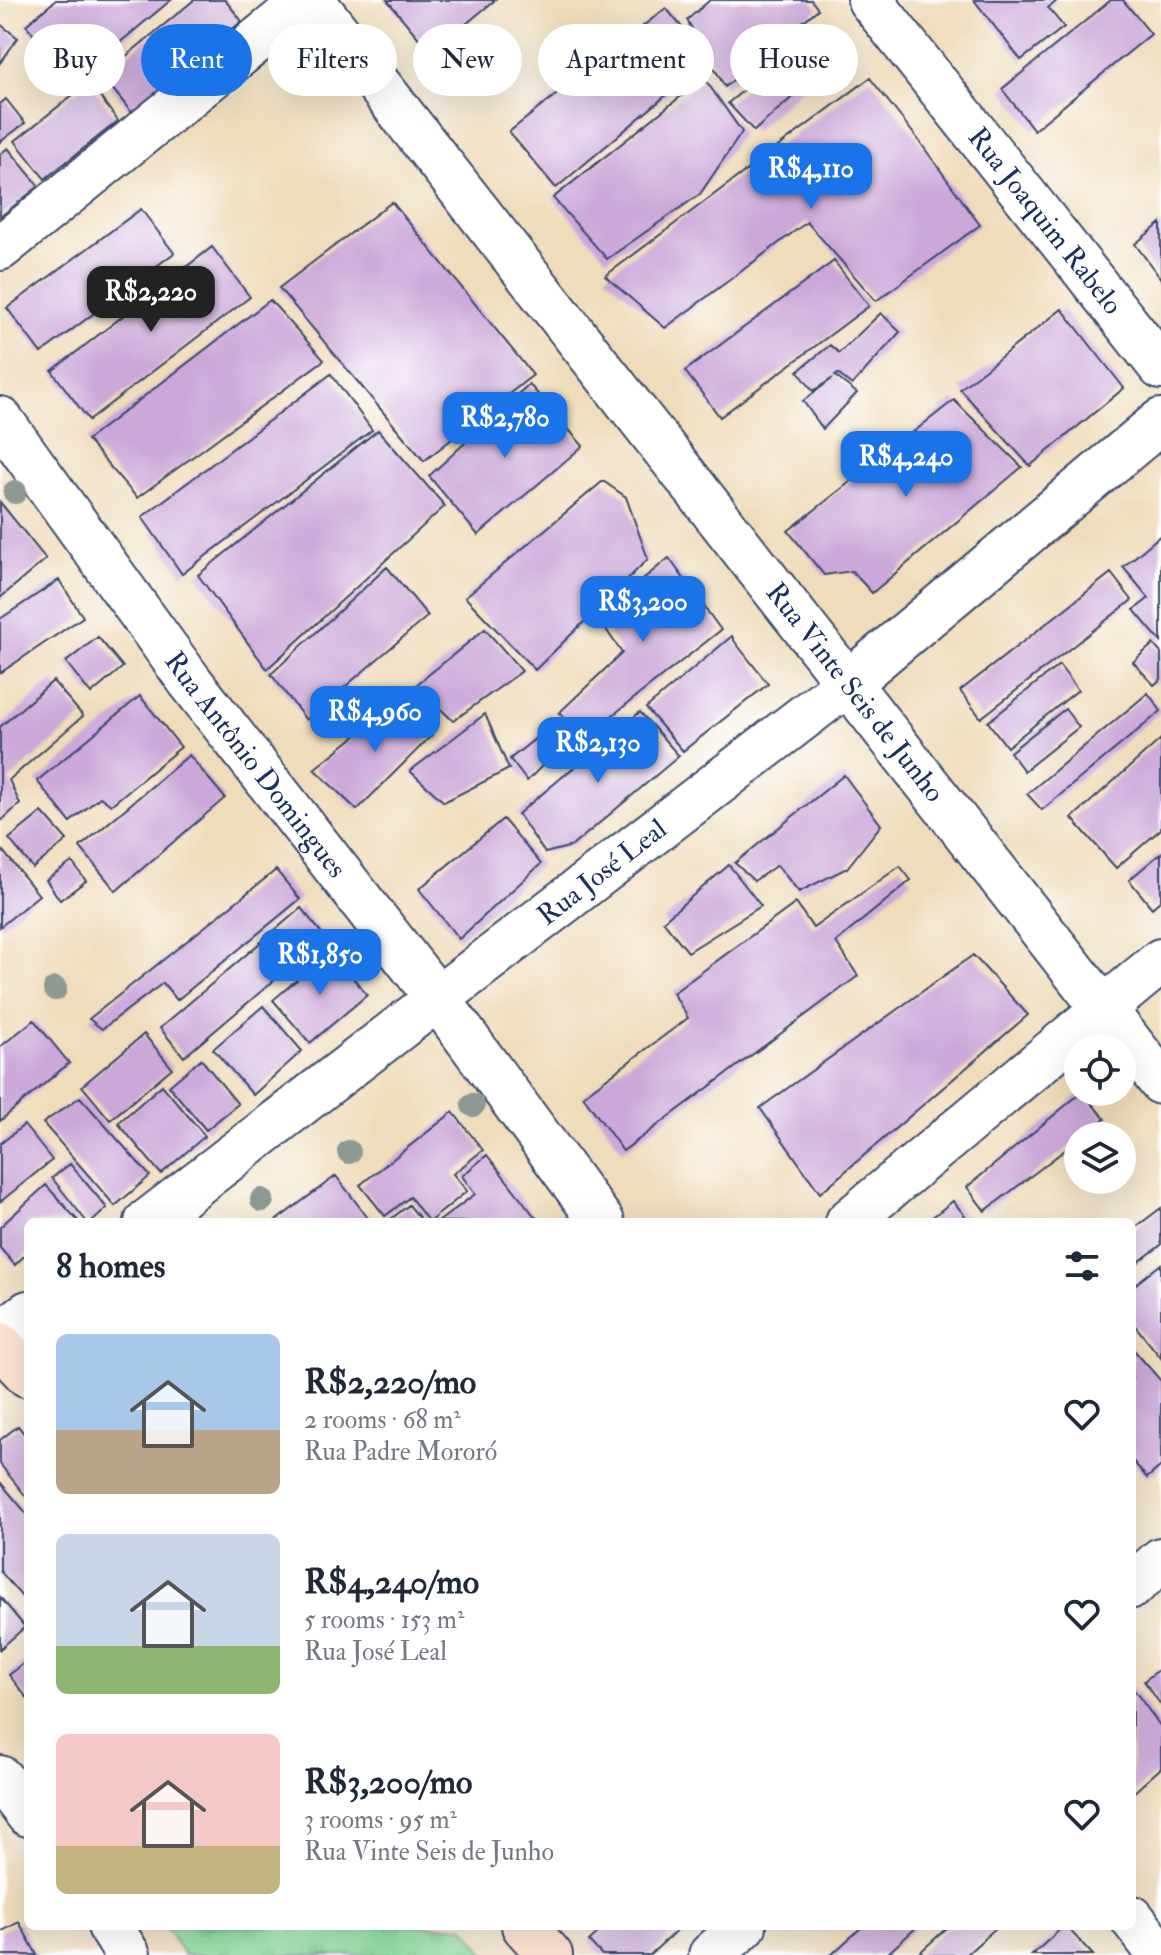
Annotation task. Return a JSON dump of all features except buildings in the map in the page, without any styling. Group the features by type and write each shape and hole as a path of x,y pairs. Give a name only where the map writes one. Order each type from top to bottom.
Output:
{"main road":[{"path":"0,1345 24,1371"},
{"path":"528,1930 550,1955"}],"street":[{"path":"0,248 309,0"},
{"name":"Rua Vinte Seis de Junho","path":"309,0 1161,1082"},
{"name":"Rua Joaquim Rabelo","path":"870,0 1161,367"},
{"name":"Rua Antônio Domingues","path":"0,419 189,680 438,999 599,1218"},
{"name":"Rua José Leal","path":"152,1218 848,683 1161,421"},
{"path":"853,1218 1161,961"},
{"path":"0,1334 24,1316"},
{"path":"1136,1582 1161,1560"},
{"path":"0,1778 24,1809"},
{"path":"1136,1923 1160,1955"},
{"path":"112,1930 128,1955"},
{"path":"711,1955 739,1930"}],"green space":[{"path":"168,1930 467,1930 486,1955 184,1955"}]}
